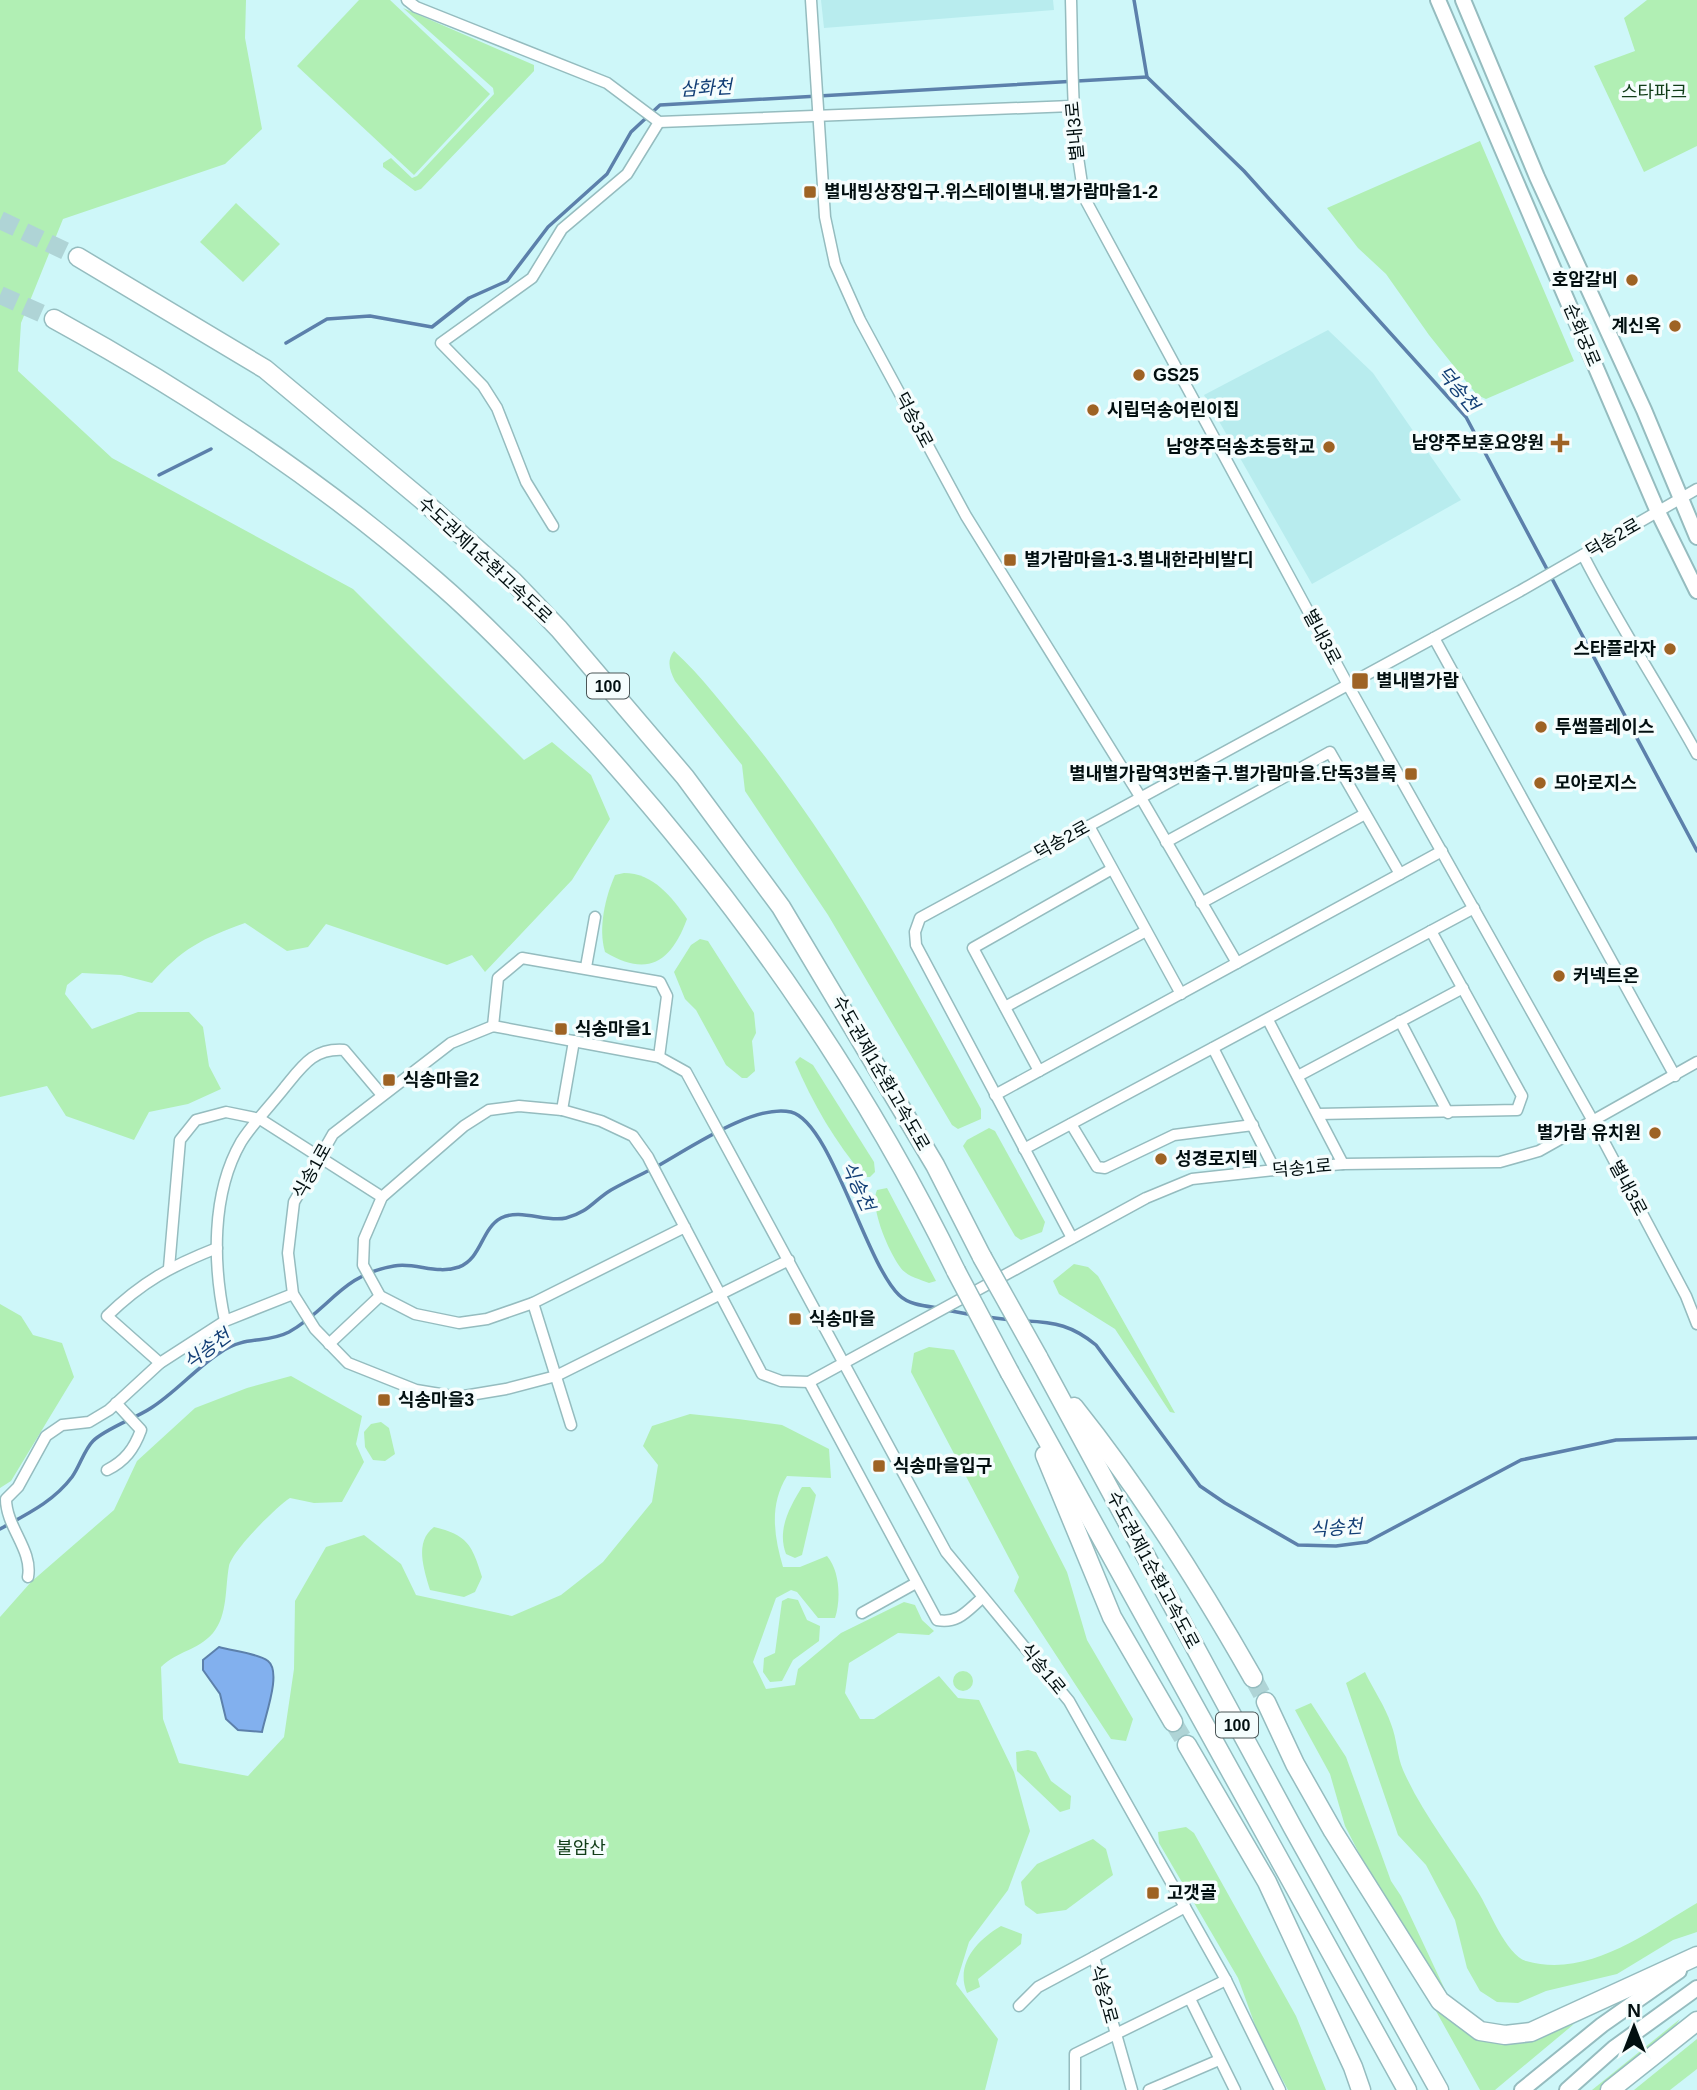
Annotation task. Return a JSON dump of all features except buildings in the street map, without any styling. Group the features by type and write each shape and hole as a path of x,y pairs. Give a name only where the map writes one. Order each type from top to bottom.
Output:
{"highway":[{"name":"수도권제1순환고속도로","path":"78,257 265,369 421,499 513,581 559,629 685,777 781,907 922,1142 1286,1816 1439,2090"},
{"name":"수도권제1순환고속도로","path":"54,319 179,390 283,461 438,582 529,671 664,821 778,968 852,1077 930,1217 1013,1378 1407,2090"},
{"path":"1041,1364 1126,1472 1217,1615 1253,1678"},
{"path":"1013,1378 1112,1617 1173,1722"},
{"path":"1266,1702 1295,1764 1327,1819 1440,2001 1480,2031 1505,2035 1531,2032 1697,1957"},
{"path":"1186,1745 1267,1882 1353,2067 1361,2090"},
{"path":"1610,2090 1697,2021"}],"street":[{"path":"407,0 416,7 489,38 607,83 656,120 1072,106"},
{"name":"덕송3로","path":"811,0 825,217 835,264 860,320 966,516 1141,798 1237,963"},
{"name":"별내3로","path":"1071,0 1072,106 1076,159 1084,199 1348,685 1593,1121 1686,1296 1697,1324"},
{"name":"순화궁로","path":"1438,0 1658,512 1697,591"},
{"name":"순화궁로","path":"1463,0 1537,177 1682,498 1697,537"},
{"path":"553,526 526,482 497,408 483,386 441,343 532,278 562,229 627,174 656,120"},
{"name":"덕송2로","path":"1072,1238 916,946 915,932 919,918 1520,591 1697,489"},
{"path":"1583,555 1615,619 1664,694 1697,754"},
{"path":"1434,638 1675,1076"},
{"path":"1166,842 1330,752 1400,874"},
{"path":"1201,902 1365,814"},
{"path":"1088,826 1181,994"},
{"path":"995,1095 1441,851"},
{"path":"1039,1071 972,948 1112,869"},
{"path":"1024,1149 1474,908"},
{"path":"586,967 595,917"},
{"path":"1318,1114 1517,1110 1522,1096 1431,931"},
{"path":"1005,1007 1146,932"},
{"path":"493,1026 498,978 522,958 586,967 660,982 667,996 659,1056"},
{"path":"1298,1076 1463,988"},
{"path":"1268,1020 1343,1164"},
{"path":"1400,1021 1448,1113"},
{"name":"식송1로","path":"789,1260 556,1376 506,1389 447,1395 416,1390 382,1379 348,1363 300,1308 293,1294 288,1253 294,1202 333,1134 451,1043 493,1026 659,1056 686,1072 789,1260 946,1552 1069,1701 1226,1980 1280,2090"},
{"path":"562,1110 574,1041"},
{"path":"1213,1048 1275,1170"},
{"path":"225,1321 217,1282 219,1213 241,1143 306,1062 327,1049 344,1050 382,1095"},
{"name":"덕송1로","path":"809,1382 1146,1198 1192,1179 1343,1164 1500,1162 1539,1151 1697,1062"},
{"path":"685,1227 533,1303 487,1319 459,1323 415,1314 380,1296 363,1265 364,1239 382,1197 464,1126 489,1110 519,1106 562,1110 601,1121 633,1136 662,1183 762,1374 781,1381 809,1382 937,1620 947,1622 960,1619 982,1598"},
{"path":"169,1268 180,1140 196,1120 226,1112 260,1119 382,1197"},
{"path":"1071,1124 1097,1167 1105,1168 1174,1135 1253,1125"},
{"path":"160,1363 107,1316 134,1289 169,1268 217,1248"},
{"path":"28,1577 26,1555 13,1531 4,1504 18,1487 46,1436 61,1426 89,1422 119,1406 160,1363 225,1321 293,1294"},
{"path":"329,1344 380,1296"},
{"path":"533,1303 571,1425"},
{"path":"107,1470 122,1463 135,1446 141,1430 119,1406"},
{"path":"862,1613 916,1583"},
{"name":"식송2로","path":"1132,2090 1094,1957 1185,1907"},
{"path":"1019,2006 1038,1987 1094,1957"},
{"path":"1522,2090 1602,2025 1697,1957"},
{"path":"1075,2090 1075,2054 1226,1980"},
{"path":"1567,2090 1614,2048 1697,1988"},
{"path":"1190,1998 1235,2090"},
{"path":"1149,2090 1219,2060"}],"shaded area":[{"path":"821,0 1053,0 1054,10 824,28"},
{"name":"남양주덕송초등학교","path":"1328,330 1373,373 1461,500 1312,584 1204,395"}],"green space":[{"path":"0,0 246,0 245,38 262,129 225,164 63,219 21,323 18,371 112,458 353,589 524,760 552,742 591,775 610,819 572,880 485,972 472,955 447,965 326,924 308,947 287,951 245,923 217,934 183,953 152,983 121,975 82,973 67,985 65,994 92,1029 138,1012 189,1012 203,1027 209,1066 221,1089 188,1104 149,1112 134,1140 66,1116 47,1086 0,1097"},
{"path":"359,0 390,0 490,94 414,175 297,66"},
{"name":"스타파크","path":"1647,0 1697,0 1697,146 1644,172 1594,66 1635,51 1624,18"},
{"path":"403,8 534,65 534,71 421,189 415,191 383,167 383,163 391,158 412,178 417,176 494,94 493,88"},
{"path":"1480,141 1574,361 1486,399 1477,395 1429,335 1386,274 1358,248 1327,208"},
{"path":"236,203 280,244 243,282 200,242"},
{"path":"674,651 748,735 814,824 901,964 981,1109 981,1119 958,1129 952,1125 828,915 745,791 742,765 675,681 669,662"},
{"path":"624,873 644,877 653,882 668,895 687,919 673,946 656,961 634,964 605,952 602,923 608,893 615,875"},
{"path":"700,939 708,941 754,1013 756,1033 752,1041 755,1071 747,1078 742,1078 726,1065 696,1010 685,999 674,972 691,945"},
{"path":"800,1057 813,1065 874,1162 875,1172 870,1177 865,1177 854,1164 809,1093 795,1062"},
{"path":"989,1128 995,1131 1045,1222 1042,1232 1021,1240 1015,1236 963,1146 967,1140"},
{"path":"887,1188 936,1281 929,1283 906,1273 891,1251 881,1229 875,1198 877,1190"},
{"path":"1074,1264 1088,1267 1098,1276 1175,1413 1170,1412 1115,1329 1059,1294 1053,1281"},
{"path":"0,1304 21,1316 33,1335 62,1343 74,1377 11,1481 0,1488"},
{"path":"929,1347 954,1350 1067,1572 1087,1640 1133,1719 1126,1741 1111,1739 1014,1591 1019,1577 911,1372 914,1353"},
{"name":"불암산","path":"291,1376 362,1416 356,1444 364,1462 342,1502 314,1503 290,1498 266,1519 232,1559 224,1609 218,1626 207,1639 161,1667 163,1719 179,1763 248,1776 284,1737 294,1669 295,1601 326,1547 364,1535 401,1564 416,1595 512,1616 561,1595 603,1562 652,1502 658,1465 643,1446 652,1426 690,1414 782,1425 829,1449 831,1478 787,1476 781,1487 775,1521 783,1567 800,1567 827,1556 837,1577 838,1603 835,1618 818,1618 797,1592 791,1590 776,1598 753,1662 766,1689 795,1685 798,1669 841,1633 904,1602 915,1605 922,1620 934,1631 929,1635 898,1633 849,1663 845,1693 860,1719 874,1719 939,1676 958,1698 979,1700 1014,1772 1030,1831 1008,1890 969,1942 956,1984 998,2039 985,2090 0,2090 0,1617 31,1582 114,1510 137,1461 195,1408 247,1388"},
{"path":"381,1422 389,1428 395,1454 385,1461 373,1460 365,1447 364,1432 371,1424"},
{"path":"802,1487 810,1487 816,1495 802,1555 795,1558 786,1554 783,1536 789,1511"},
{"path":"434,1527 461,1538 471,1549 482,1577 475,1592 464,1597 430,1590 423,1565 422,1548 428,1533"},
{"path":"788,1598 798,1600 807,1620 820,1626 819,1641 793,1660 782,1681 770,1682 763,1672 764,1658 775,1653 782,1601"},
{"path":"963,1671 970,1674 973,1681 970,1688 963,1691 956,1688 953,1681 956,1674"},
{"path":"1365,1672 1388,1717 1401,1765 1411,1786 1478,1892 1505,1941 1519,1957 1549,1965 1572,1964 1594,1958 1637,1939 1697,1903 1697,1932 1673,1940 1617,1974 1546,1991 1518,2003 1497,2002 1480,1991 1467,1968 1455,1920 1426,1865 1398,1835 1346,1683"},
{"path":"1311,1703 1346,1757 1391,1881 1401,1896 1447,1994 1374,1882 1345,1826 1330,1774 1295,1710"},
{"path":"1016,1752 1036,1752 1051,1781 1071,1796 1070,1809 1060,1812 1017,1771"},
{"path":"1186,1827 1194,1833 1296,2016 1326,2090 1288,2090 1259,2036 1238,1978 1159,1843 1158,1832"},
{"path":"1093,1839 1106,1849 1113,1875 1066,1910 1037,1914 1025,1905 1021,1882 1037,1864"},
{"path":"1001,1926 1022,1934 1021,1944 978,1979 980,1987 967,1993 964,1972 970,1954 984,1938"},
{"path":"1427,1995 1438,2008 1529,2040 1574,2024 1495,2090 1480,2090"},
{"path":"1680,2019 1672,2030 1604,2090 1592,2090"},
{"path":"1697,2039 1697,2069 1670,2090 1634,2090"}],"water":[{"path":"219,1647 258,1656 268,1661 272,1667 273,1684 262,1732 238,1730 226,1719 220,1694 203,1670 203,1660"}],"waterway":[{"name":"덕송천","path":"1134,0 1147,77 1244,171 1466,417 1697,851"},
{"name":"삼화천","path":"286,343 327,319 370,316 432,327 469,298 507,281 548,227 607,174 631,132 660,105 1147,77"},
{"name":"삼화천","path":"159,475 211,449"},
{"name":"식송천","path":"0,1529 57,1494 72,1477 87,1449 98,1437 151,1408 212,1358 230,1347 289,1332 348,1285 376,1270 402,1265 442,1270 459,1267 467,1263 489,1229 501,1218 517,1214 550,1219 574,1216 611,1190 721,1130 759,1114 791,1112 806,1121 834,1166 886,1278 899,1295 908,1301 939,1308"},
{"name":"식송천","path":"946,1310 973,1315"},
{"name":"식송천","path":"987,1317 1011,1320"},
{"name":"식송천","path":"1026,1321 1063,1326 1096,1345 1200,1486 1298,1545 1336,1546 1367,1542 1521,1460 1616,1440 1697,1438"}],"tunnel":[{"path":"0,220 78,257"},
{"path":"0,295 54,319"},
{"path":"1253,1678 1266,1702"},
{"path":"1173,1722 1187,1745"}],"place":[{"name":"별내빙상장입구.위스테이별내.별가람마을1-2","path":"810,192"},
{"name":"호암갈비","path":"1632,280"},
{"name":"계신옥","path":"1675,326"},
{"name":"GS25","path":"1139,375"},
{"name":"시립덕송어린이집","path":"1093,410"},
{"name":"남양주보훈요양원","path":"1560,443"},
{"name":"남양주덕송초등학교","path":"1329,447"},
{"name":"별가람마을1-3.별내한라비발디","path":"1010,560"},
{"name":"스타플라자","path":"1670,649"},
{"name":"별내별가람","path":"1360,681"},
{"name":"투썸플레이스","path":"1541,727"},
{"name":"별내별가람역3번출구.별가람마을.단독3블록","path":"1411,774"},
{"name":"모아로지스","path":"1540,783"},
{"name":"커넥트온","path":"1559,976"},
{"name":"식송마을1","path":"561,1029"},
{"name":"식송마을2","path":"389,1080"},
{"name":"별가람 유치원","path":"1655,1133"},
{"name":"성경로지텍","path":"1161,1159"},
{"name":"식송마을","path":"795,1319"},
{"name":"식송마을3","path":"384,1400"},
{"name":"식송마을입구","path":"879,1466"},
{"name":"고갯골","path":"1153,1893"}]}
